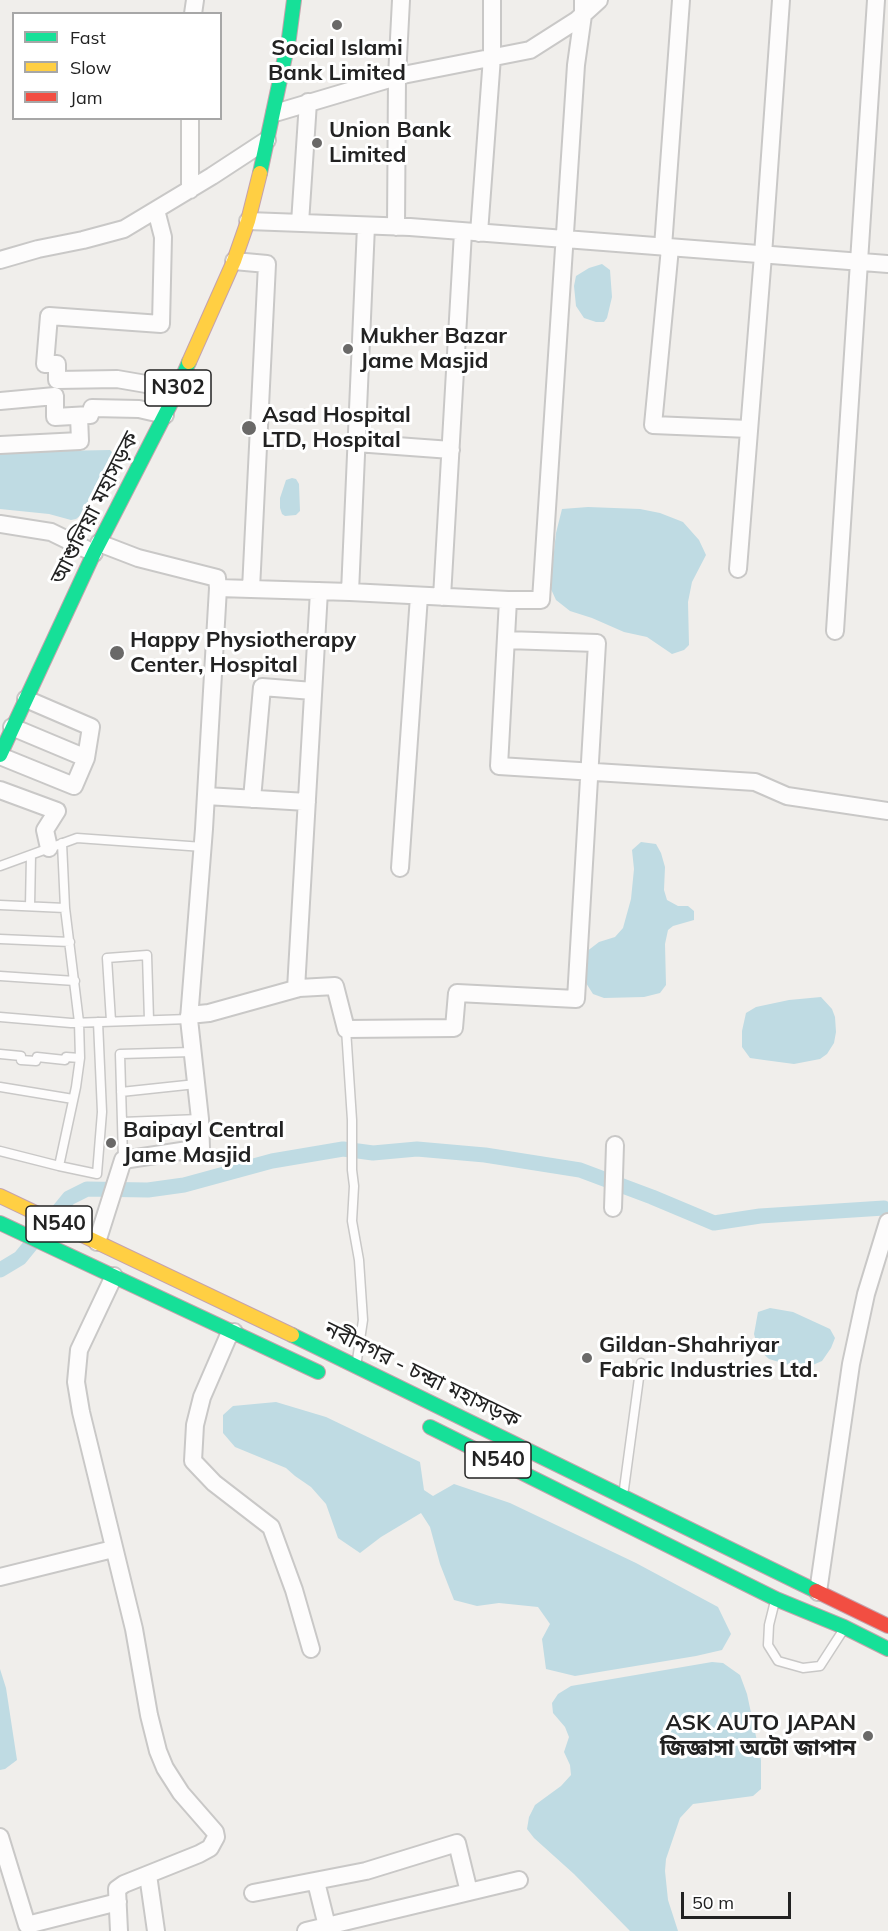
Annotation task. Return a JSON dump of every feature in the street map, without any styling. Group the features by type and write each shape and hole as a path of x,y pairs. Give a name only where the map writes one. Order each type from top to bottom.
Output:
{"highway":[{"name":"আশুলিয়া মহাসড়ক","path":"0,755 97,548 175,394 234,261 248,221 269,139 290,38 294,0"},
{"name":"নবীনগর - চন্দ্রা মহাসড়ক","path":"0,1196 623,1495 888,1626"},
{"name":"নবীনগর - চন্দ্রা মহাসড়ক","path":"0,1223 326,1376"},
{"name":"নবীনগর - চন্দ্রা মহাসড়ক","path":"420,1422 776,1599 844,1627 888,1649"}],"street":[{"path":"396,227 397,77 401,0"},
{"path":"442,597 451,450 471,232 492,57 492,0"},
{"path":"275,112 397,77 530,50 583,7 599,0"},
{"path":"681,0 653,425 749,429"},
{"path":"738,569 781,0"},
{"path":"834,631 876,0"},
{"path":"218,588 541,600 576,65 583,7"},
{"path":"300,223 308,102"},
{"path":"190,120 190,190"},
{"path":"0,260 124,229 269,139"},
{"path":"156,210 163,237 161,324 49,316 45,364 57,364 57,380 117,379 146,384 175,394"},
{"path":"248,221 471,232 888,264"},
{"path":"350,592 366,226"},
{"path":"234,261 267,264 251,589"},
{"path":"0,401 55,396 55,417 90,416 92,408 139,409 165,415"},
{"path":"0,445 80,441 79,416"},
{"path":"356,443 451,450"},
{"path":"0,524 51,532 97,548 217,579 206,796 189,1017 201,1148 123,1160 97,1242"},
{"path":"296,989 319,591"},
{"path":"400,868 419,596"},
{"path":"508,600 499,766 755,782 787,796 888,812"},
{"path":"189,1017 296,989 335,986 346,1029 454,1028 457,993 576,999 597,643 506,640"},
{"path":"252,799 262,687 313,691"},
{"path":"0,755 74,786 86,758 92,727 26,699"},
{"path":"12,727 86,758"},
{"path":"0,790 57,811 45,831 56,846"},
{"path":"206,796 307,802"},
{"path":"613,1208 615,1145"},
{"path":"818,1592 851,1364 866,1294 888,1222"},
{"path":"110,1274 79,1350 76,1382 81,1412 134,1629 149,1715 158,1751 165,1768 181,1793 215,1832 216,1837 210,1848 199,1854 124,1884 117,1889 119,1931"},
{"path":"234,1332 228,1337 202,1397 195,1425 193,1461 214,1483 271,1527 294,1590 311,1649"},
{"path":"0,1577 113,1549"},
{"path":"0,1837 27,1925 118,1902"},
{"path":"254,1893 366,1871 457,1844 469,1892"},
{"path":"148,1875 156,1931"},
{"path":"306,1931 519,1880"},
{"path":"316,1882 326,1928"}],"lane":[{"path":"0,866 77,838 202,847"},
{"path":"56,846 75,981 80,1058 59,1166"},
{"path":"30,906 31,855"},
{"path":"0,904 65,908"},
{"path":"0,939 70,942"},
{"path":"111,1021 106,958 147,955 149,1020"},
{"path":"0,976 75,981"},
{"path":"0,1017 16,1017 16,1020 29,1021 29,1019 36,1019 36,1021 98,1022 189,1017"},
{"path":"0,1151 98,1174 102,1112 98,1022"},
{"path":"346,1029 352,1120 354,1186 352,1221 359,1260 363,1320 356,1366"},
{"path":"123,1160 120,1054 192,1052"},
{"path":"0,1054 21,1056 21,1060 36,1061 37,1057 65,1060 66,1057 80,1058"},
{"path":"121,1092 196,1084"},
{"path":"0,1087 73,1099"},
{"path":"122,1122 200,1119"},
{"path":"623,1495 641,1363"},
{"path":"776,1599 769,1624 768,1645 778,1661 802,1668 820,1666 844,1627"}],"water":[{"path":"602,264 610,270 612,297 607,318 604,322 596,322 584,318 576,306 574,286 576,276 589,268"},
{"path":"110,450 113,453 108,464 81,515 76,519 0,509 0,454"},
{"path":"296,479 299,484 300,511 296,515 285,516 280,508 280,498 286,480"},
{"path":"588,507 640,509 660,513 683,522 699,540 706,555 692,582 688,602 689,645 684,650 672,654 647,637 624,632 570,611 556,600 550,587 556,533 562,509"},
{"path":"641,842 656,844 665,867 664,890 667,900 678,906 688,906 694,911 694,920 673,926 668,930 665,944 666,985 660,993 644,997 604,998 593,994 586,983 584,962 586,952 599,942 615,937 623,928 631,899 634,869 632,850"},
{"path":"821,997 832,1009 835,1017 834,1043 827,1054 820,1059 794,1064 750,1058 742,1047 742,1031 746,1013 756,1007 789,1000"},
{"path":"770,1308 793,1312 830,1329 835,1338 822,1361 808,1367 789,1365 769,1359 758,1349 754,1334 758,1312"},
{"path":"276,1402 326,1417 420,1462 424,1490 433,1496 454,1484 510,1503 636,1563 718,1607 731,1634 722,1650 696,1656 575,1676 546,1669 542,1639 550,1624 538,1607 499,1603 477,1606 454,1600 440,1564 430,1527 421,1513 381,1537 360,1553 338,1538 326,1504 311,1487 286,1468 235,1447 223,1433 223,1415 233,1406"},
{"path":"712,1662 723,1663 740,1675 747,1694 761,1760 761,1789 753,1796 693,1804 680,1818 666,1859 665,1871 668,1900 678,1931 630,1931 527,1829 529,1817 535,1805 561,1786 571,1775 570,1765 564,1752 569,1737 565,1727 553,1713 552,1703 558,1694 571,1686"},
{"path":"0,1669 6,1688 17,1760 0,1770"}],"waterway":[{"path":"0,1270 20,1258 69,1198 87,1189 148,1190 184,1185 272,1161 343,1149 373,1153 417,1149 485,1155 580,1170 714,1223 760,1216 884,1208"}],"traffic: fast":[{"path":"260,173 289,38 294,0"},
{"path":"0,755 94,553 170,405 189,362"},
{"path":"0,1223 318,1372"},
{"path":"292,1335 816,1591"},
{"path":"430,1427 776,1599 844,1627 888,1649"}],"traffic: slow":[{"path":"189,362 234,261 248,221 260,173"},
{"path":"0,1196 292,1335"}],"traffic: jam":[{"path":"816,1591 888,1626"}],"place":[{"name":"Social Islami Bank Limited","path":"337,25"},
{"name":"Union Bank Limited","path":"317,143"},
{"name":"Mukher Bazar Jame Masjid","path":"348,349"},
{"name":"Asad Hospital LTD, Hospital","path":"249,428"},
{"name":"Happy Physiotherapy Center, Hospital","path":"117,653"},
{"name":"Baipayl Central Jame Masjid","path":"111,1143"},
{"name":"Gildan-Shahriyar Fabric Industries Ltd.","path":"587,1358"},
{"name":"ASK AUTO JAPAN জিজ্ঞাসা অটো জাপান","path":"868,1736"}]}
